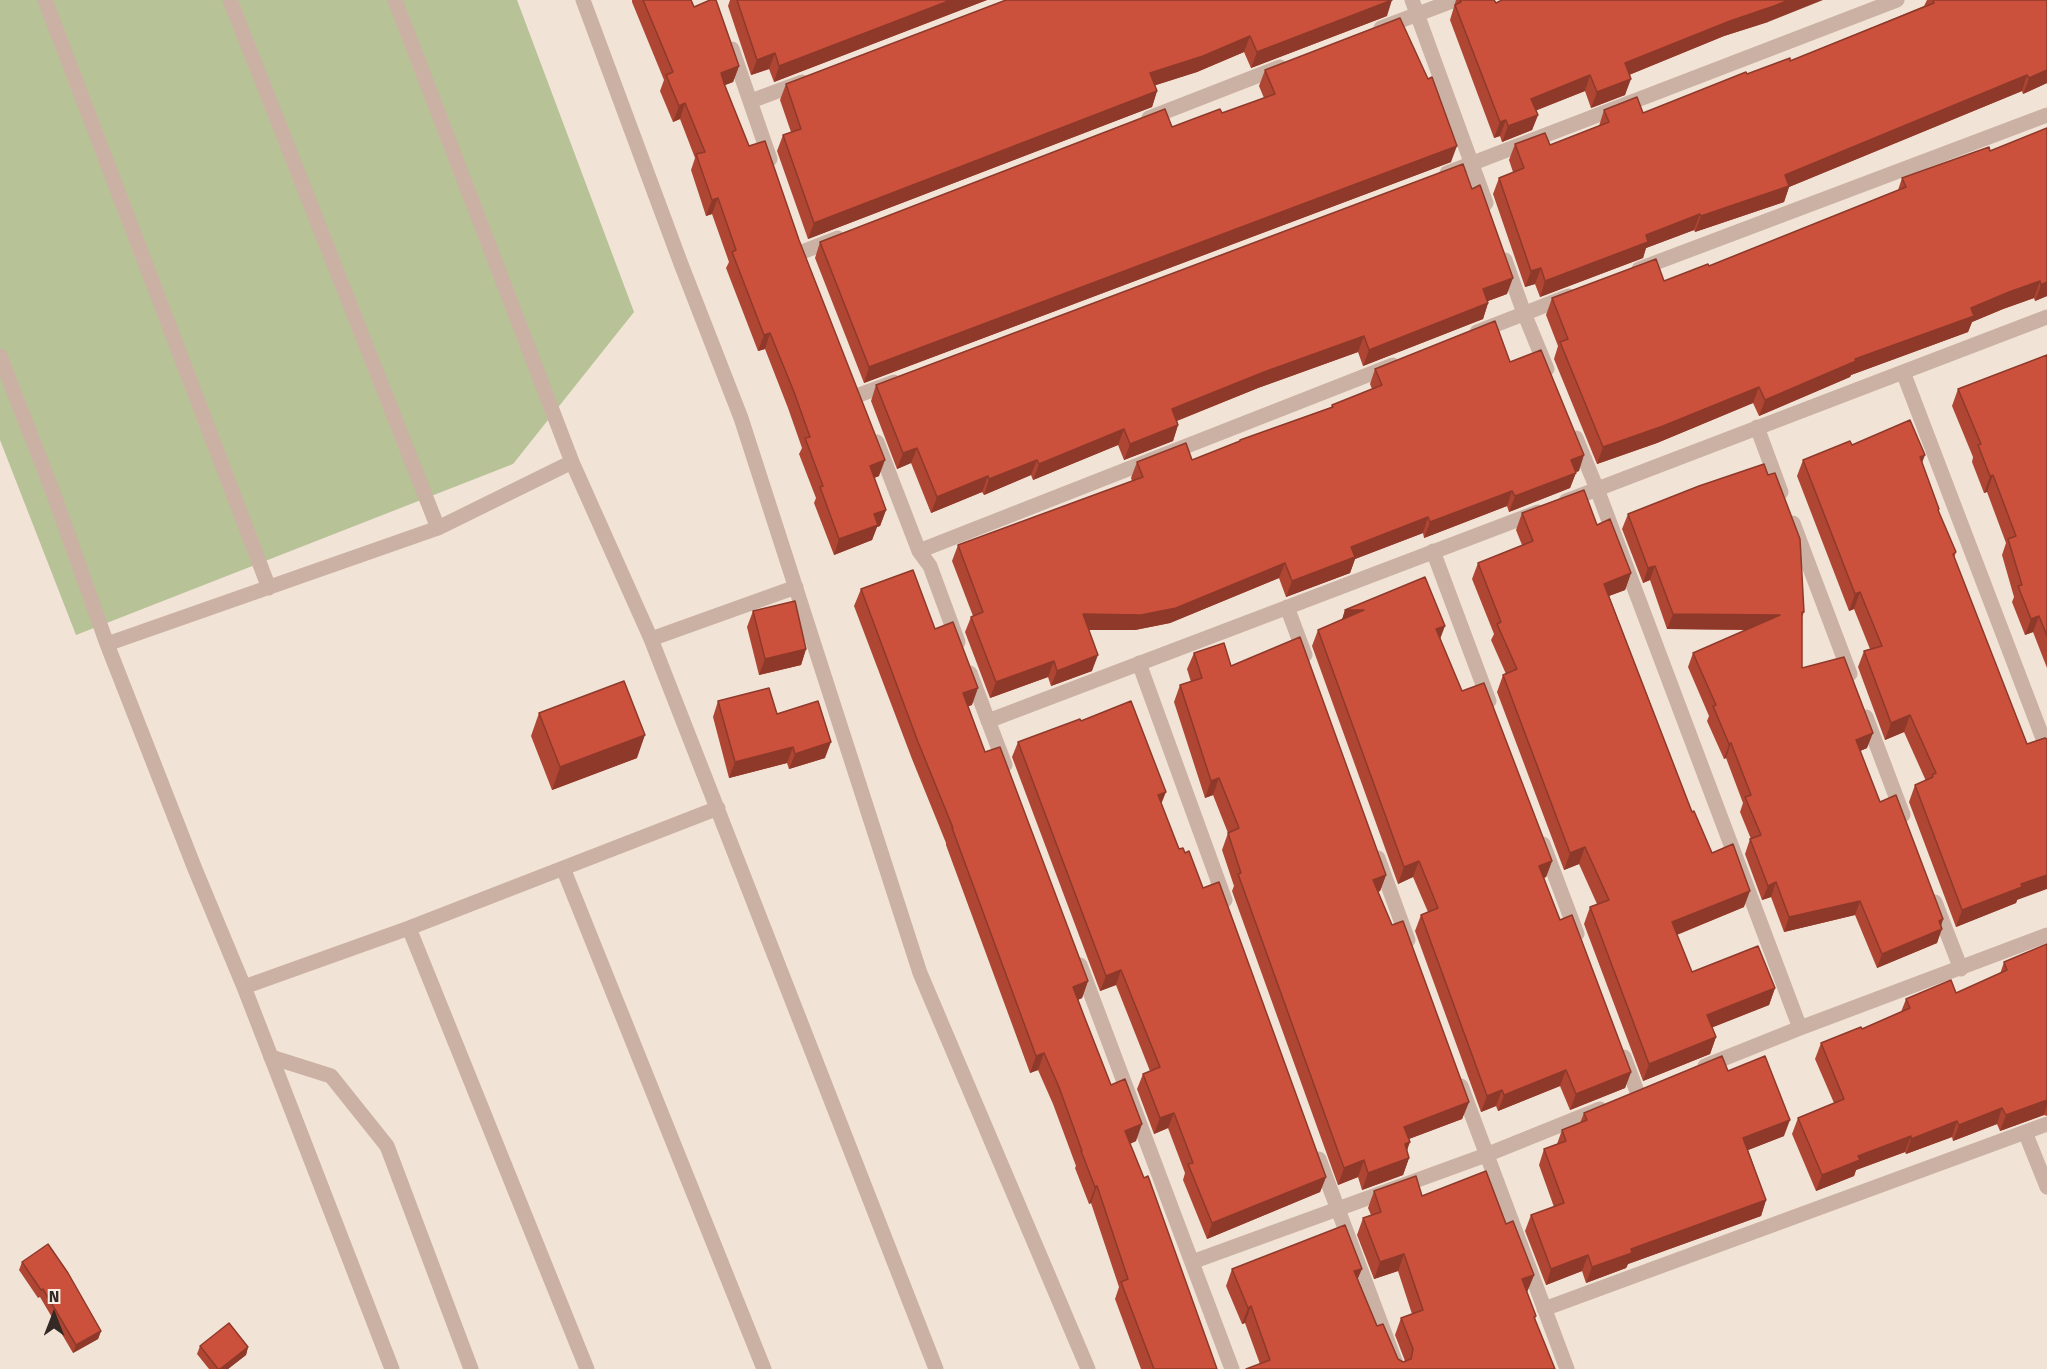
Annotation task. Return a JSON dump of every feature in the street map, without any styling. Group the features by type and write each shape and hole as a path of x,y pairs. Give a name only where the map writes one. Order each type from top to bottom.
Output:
{"street":[{"path":"45,0 269,588"},
{"path":"230,0 438,528"},
{"path":"395,0 573,462 651,639 936,1369"},
{"path":"583,0 741,418 920,973 1088,1369"},
{"path":"1363,35 1415,7 1455,0"},
{"path":"1428,181 1897,0"},
{"path":"1415,7 1491,217"},
{"path":"727,34 776,176"},
{"path":"1132,124 1297,61"},
{"path":"751,101 816,76"},
{"path":"1624,275 2047,115"},
{"path":"802,252 857,230"},
{"path":"1502,249 1524,313 1551,379"},
{"path":"1458,339 1580,292"},
{"path":"988,721 2047,317"},
{"path":"0,356 54,495 107,644 244,987 392,1369"},
{"path":"919,551 1403,361"},
{"path":"1903,372 2047,749"},
{"path":"859,396 904,379"},
{"path":"1569,423 1597,489 1800,1028"},
{"path":"1757,427 1907,825"},
{"path":"872,429 919,551 930,566 1009,776"},
{"path":"107,644 438,528 573,462"},
{"path":"1433,551 1496,717"},
{"path":"651,639 796,587"},
{"path":"1287,607 1312,674"},
{"path":"1139,663 1232,920"},
{"path":"244,987 409,928 718,808"},
{"path":"1538,828 1583,950"},
{"path":"1372,842 1413,954"},
{"path":"563,868 764,1369"},
{"path":"1932,892 1961,969"},
{"path":"409,928 587,1369"},
{"path":"1692,1072 1800,1028 2047,935"},
{"path":"1076,953 1233,1369"},
{"path":"1192,1262 1486,1155 1632,1096 1617,1039"},
{"path":"271,1057 331,1076 387,1146 471,1369"},
{"path":"1458,1077 1567,1369"},
{"path":"1544,1309 2047,1124"},
{"path":"2025,1132 2047,1187"},
{"path":"1313,1143 1398,1369"}],"green space":[{"path":"0,0 517,0 634,312 513,464 76,635 0,440"}],"building":[{"path":"643,0 691,0 694,7 710,0 716,0 739,66 721,73 725,86 749,146 765,141 799,240 885,460 870,466 886,510 874,514 878,525 839,539 805,438 810,437 794,392 770,333 764,335 732,252 736,250 718,198 712,200 696,154 705,152 685,103 679,106 666,75 673,72"},
{"path":"737,0 951,0 779,66 775,53 757,60"},
{"path":"1006,0 1392,0 1257,52 1250,36 1203,56 1150,73 1157,91 814,223 783,135 801,129 786,84"},
{"path":"1460,0 1494,0 1496,3 1502,0 1789,0 1625,63 1631,79 1597,92 1590,75 1531,99 1538,115 1508,126 1506,120 1500,122 1455,5 1461,2"},
{"path":"1933,0 2047,0 2047,70 2029,78 2027,75 1785,175 1789,186 1701,216 1700,214 1646,235 1648,242 1545,281 1541,268 1531,271 1499,178 1524,168 1515,144 1545,133 1550,145 1609,122 1604,110 1637,97 1643,113 1746,72 1747,74 1790,58 1790,61 1934,3"},
{"path":"1400,18 1428,79 1432,77 1457,146 869,367 820,242 1165,109 1172,127 1220,109 1222,113 1275,94 1265,70"},
{"path":"2047,128 2047,282 2041,285 2040,281 2009,292 1971,308 1974,316 1855,359 1856,361 1765,400 1759,387 1663,426 1603,447 1560,342 1568,339 1552,298 1656,259 1664,281 1708,264 1709,266 1906,187 1902,178 1989,147 1990,151"},
{"path":"1463,164 1472,189 1480,185 1513,278 1483,289 1488,303 1369,350 1364,336 1264,372 1172,409 1178,425 1130,444 1124,429 1039,464 1037,460 989,479 988,476 937,497 917,448 903,453 876,385"},
{"path":"1495,321 1510,362 1541,350 1584,455 1571,460 1576,473 1515,496 1512,491 1430,522 1428,517 1351,547 1355,557 1292,581 1285,563 1176,608 1141,615 1083,614 1098,655 1057,671 1054,661 996,682 971,617 983,612 958,545 1143,477 1137,462 1186,443 1192,460 1240,440 1333,407 1332,405 1382,385 1375,369"},
{"path":"2047,355 2047,636 2039,616 2031,619 2018,586 2022,585 2008,539 2016,536 1993,475 1990,476 1978,445 1981,444 1958,389"},
{"path":"1910,420 1925,455 1920,457 1938,510 1956,552 1953,554 2027,744 2047,739 2047,875 1962,910 1915,785 1933,777 1932,775 1936,773 1910,715 1891,723 1864,651 1882,646 1860,592 1855,594 1803,460 1850,441 1852,445"},
{"path":"1764,464 1768,475 1775,473 1800,539 1804,612 1802,612 1802,668 1844,657 1873,733 1856,740 1880,802 1896,795 1943,919 1939,921 1942,929 1882,954 1860,901 1789,917 1776,882 1768,886 1750,839 1761,835 1745,797 1751,795 1693,653 1780,615 1673,614 1655,566 1648,568 1628,514"},
{"path":"1584,490 1597,525 1610,519 1631,573 1604,584 1692,812 1694,811 1712,853 1733,844 1750,891 1672,922 1692,972 1758,946 1775,988 1707,1015 1716,1037 1649,1064 1590,907 1609,900 1585,847 1570,853 1503,675 1517,669 1497,624 1501,622 1478,563 1533,541 1522,513"},
{"path":"913,570 935,629 953,622 978,688 963,693 985,752 1000,747 1088,981 1073,987 1111,1085 1125,1079 1142,1124 1125,1131 1144,1178 1148,1176 1217,1369 1154,1369 1121,1282 1128,1279 1097,1186 1095,1187 1059,1087 1044,1053 1036,1056 953,828 861,589"},
{"path":"1425,577 1445,626 1436,629 1462,691 1484,683 1552,861 1539,866 1560,920 1572,915 1631,1072 1576,1094 1566,1070 1504,1095 1502,1090 1487,1096 1421,915 1438,908 1419,861 1404,867 1318,630 1364,610 1345,610"},
{"path":"795,601 806,649 765,659 753,611"},
{"path":"1300,637 1386,875 1373,880 1392,925 1403,921 1469,1102 1404,1127 1410,1142 1405,1144 1409,1158 1368,1173 1364,1160 1344,1168 1238,874 1241,873 1228,833 1239,828 1219,778 1211,781 1180,685 1202,678 1194,653 1224,643 1231,666"},
{"path":"624,681 645,735 560,767 539,713"},
{"path":"769,688 777,714 818,701 831,742 795,754 793,747 735,762 718,701"},
{"path":"1131,701 1166,792 1158,795 1179,849 1183,848 1185,853 1189,851 1203,888 1219,882 1326,1177 1212,1223 1188,1164 1193,1163 1174,1113 1160,1118 1143,1074 1160,1067 1121,970 1106,976 1018,742"},
{"path":"2047,944 2047,1100 2006,1115 2002,1108 1959,1125 1957,1121 1911,1139 1911,1136 1858,1156 1860,1160 1822,1175 1798,1118 1844,1099 1821,1043 1861,1027 1862,1029 1910,1008 1906,999 1951,980 1956,993 2007,970 2004,962"},
{"path":"1722,1056 1728,1071 1765,1056 1790,1120 1743,1138 1766,1200 1631,1249 1632,1253 1592,1267 1588,1255 1551,1269 1531,1215 1564,1203 1544,1149 1566,1141 1562,1130 1587,1120 1584,1113"},
{"path":"1486,1171 1506,1224 1513,1221 1534,1275 1522,1279 1536,1316 1534,1317 1555,1369 1246,1369 1270,1360 1251,1306 1248,1308 1232,1269 1345,1225 1362,1269 1354,1271 1377,1326 1383,1324 1398,1359 1403,1362 1411,1359 1413,1349 1401,1318 1423,1310 1404,1254 1380,1262 1363,1218 1381,1212 1374,1191 1416,1176 1422,1196"},
{"path":"48,1244 68,1273 101,1331 76,1345 43,1289 41,1290 22,1262"},
{"path":"229,1323 248,1347 218,1369 200,1346"}]}
